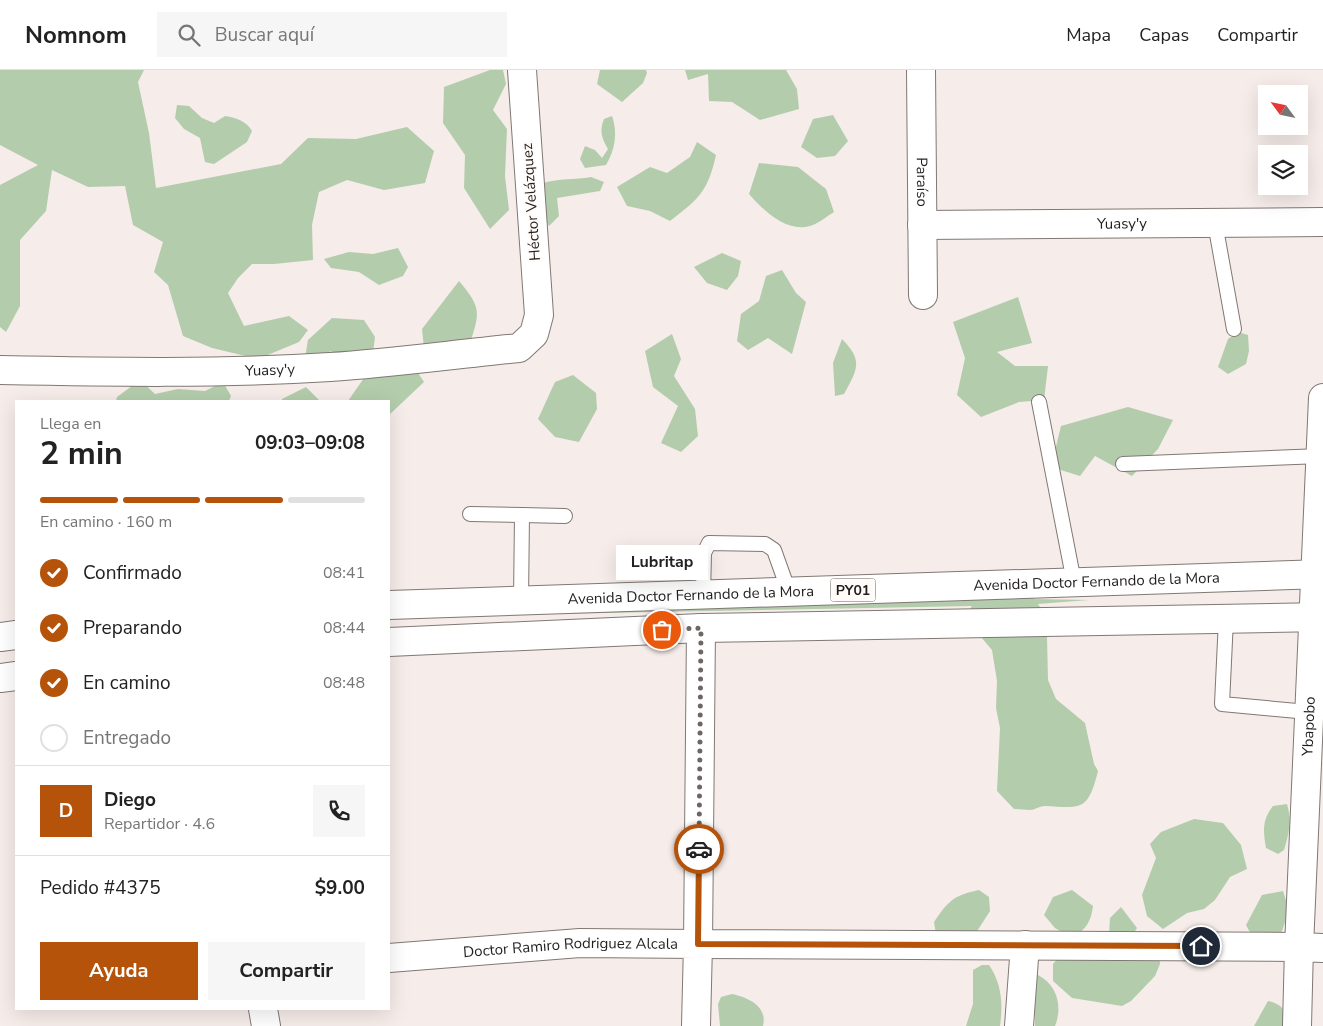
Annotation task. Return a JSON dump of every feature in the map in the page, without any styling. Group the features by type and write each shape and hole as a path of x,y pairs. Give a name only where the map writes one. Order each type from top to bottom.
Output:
{"main road":[{"name":"Héctor Velázquez","path":"522,70 539,315 534,334"},
{"name":"Paraíso","path":"921,70 923,295"},
{"name":"Yuasy'y","path":"922,225 1323,222"},
{"name":"Yuasy'y","path":"0,370 197,373 331,367 519,348 534,334"},
{"name":"Ybapobo","path":"1297,1026 1311,947 1308,712 1319,617 1323,398"},
{"name":"Avenida Doctor Fernando de la Mora","path":"390,605 1320,574"},
{"path":"390,642 701,628 1319,617"},
{"path":"696,1026 701,628"},
{"path":"0,637 15,635"},
{"path":"0,678 15,676"},
{"name":"Doctor Ramiro Rodriguez Alcala","path":"390,958 580,943 1311,947"},
{"path":"1019,1026 1025,945"},
{"path":"264,1010 266,1026"}],"lane":[{"path":"1215,223 1234,329"},
{"path":"1039,402 1074,582"},
{"path":"1122,464 1321,456"},
{"path":"470,514 565,516"},
{"path":"521,601 522,515"},
{"path":"703,594 704,553 709,543 765,544 770,546 774,550 789,592"},
{"path":"1226,619 1222,704 1308,712"}],"green space":[{"path":"0,70 144,70 138,82 149,133 156,188 281,164 308,138 356,139 407,127 434,151 425,183 384,190 347,180 319,192 312,225 313,260 252,264 238,278 228,293 244,326 289,316 308,330 299,342 258,359 212,348 183,336 168,285 154,272 163,242 133,225 125,186 88,187 52,170 46,211 20,240 20,306 6,332 0,327 0,185 38,165 0,145"},
{"path":"490,70 503,70 506,84 493,110 507,129 505,176 509,210 490,229 464,188 465,155 443,123 444,87"},
{"path":"600,70 646,70 647,73 643,83 622,102 597,84"},
{"path":"685,70 786,70 797,89 799,109 760,120 732,102 709,101 708,74 688,80"},
{"path":"177,105 189,106 202,118 214,123 225,116 237,119 244,122 252,131 247,142 214,164 205,162 200,138 184,129 175,118"},
{"path":"833,115 848,141 835,156 817,158 801,147 813,119"},
{"path":"612,116 615,135 613,147 606,165 585,168 580,159 585,146 595,150 602,158 608,149 601,131 604,119"},
{"path":"697,142 716,155 706,186 695,200 670,221 650,211 627,206 617,187 650,167 667,173 690,157"},
{"path":"759,163 798,167 826,189 834,212 810,226 792,226 776,219 749,194"},
{"path":"591,177 604,182 600,191 557,198 559,216 549,226 542,216 543,183"},
{"path":"398,248 408,267 403,276 379,285 359,272 331,268 324,259 349,252 373,254"},
{"path":"722,253 741,261 738,276 727,290 707,283 694,267"},
{"path":"782,270 796,293 806,302 792,354 768,338 748,350 737,341 741,314 759,301 766,276"},
{"path":"459,281 472,298 477,311 477,318 469,346 425,358 422,329"},
{"path":"1018,297 1032,343 997,352 1015,366 1048,366 1044,400 1019,402 981,417 957,395 965,358 953,322"},
{"path":"332,318 364,320 375,337 373,353 352,369 331,351 304,364 308,340"},
{"path":"1238,332 1248,335 1249,351 1246,364 1228,374 1218,367 1228,339"},
{"path":"672,334 681,359 674,376 695,409 698,436 681,452 661,443 678,406 653,387 645,351"},
{"path":"842,339 853,354 856,366 844,394 835,396 833,363"},
{"path":"411,362 424,382 390,414 390,400 349,400 364,378"},
{"path":"573,375 596,393 597,409 579,442 555,437 538,419 555,382"},
{"path":"140,380 155,394 178,389 205,391 223,382 231,396 229,400 116,400 117,397"},
{"path":"306,387 319,400 282,400"},
{"path":"1128,407 1173,420 1158,449 1132,476 1095,456 1080,476 1051,467 1061,426"},
{"path":"984,592 1031,595 1034,599 1089,600 1038,604 1043,612 1047,637 1048,680 1056,699 1085,723 1094,764 1098,771 1091,794 1082,804 1067,807 1043,806 1030,810 1014,809 997,791 1000,728 996,708 997,681 992,650 975,630 969,610 972,606 390,617 875,600 978,599"},
{"path":"1287,804 1290,822 1284,850 1278,854 1266,848 1264,826 1269,811 1273,806"},
{"path":"1194,819 1223,823 1241,845 1247,869 1230,877 1215,900 1204,909 1187,913 1163,929 1147,916 1142,895 1156,858 1150,844 1161,832"},
{"path":"979,890 989,897 990,911 963,953 937,941 934,922 943,909 957,897"},
{"path":"1072,890 1093,906 1087,925 1072,938 1055,928 1044,915 1053,897"},
{"path":"1283,891 1289,910 1280,937 1263,956 1246,925 1262,895"},
{"path":"1121,907 1137,928 1129,941 1109,934 1110,918"},
{"path":"1065,949 1159,951 1160,964 1155,976 1131,1001 1122,1006 1072,998 1053,981 1053,964"},
{"path":"982,965 989,965 997,979 1001,1002 1000,1026 966,1026 973,1004 973,970"},
{"path":"1038,975 1050,984 1057,997 1058,1011 1055,1026 1035,1026 1035,1012 1030,1004 1031,976"},
{"path":"732,994 750,1000 759,1008 764,1019 763,1026 720,1026 718,1004 721,997"},
{"path":"1268,1001 1277,1004 1283,1009 1288,1026 1254,1026"}],"way so far":[{"path":"662,630 701,628 699,849"}],"place":[{"name":"Lubritap","path":"662,630"}],"route":[{"path":"699,849 698,944 1201,946"}]}
